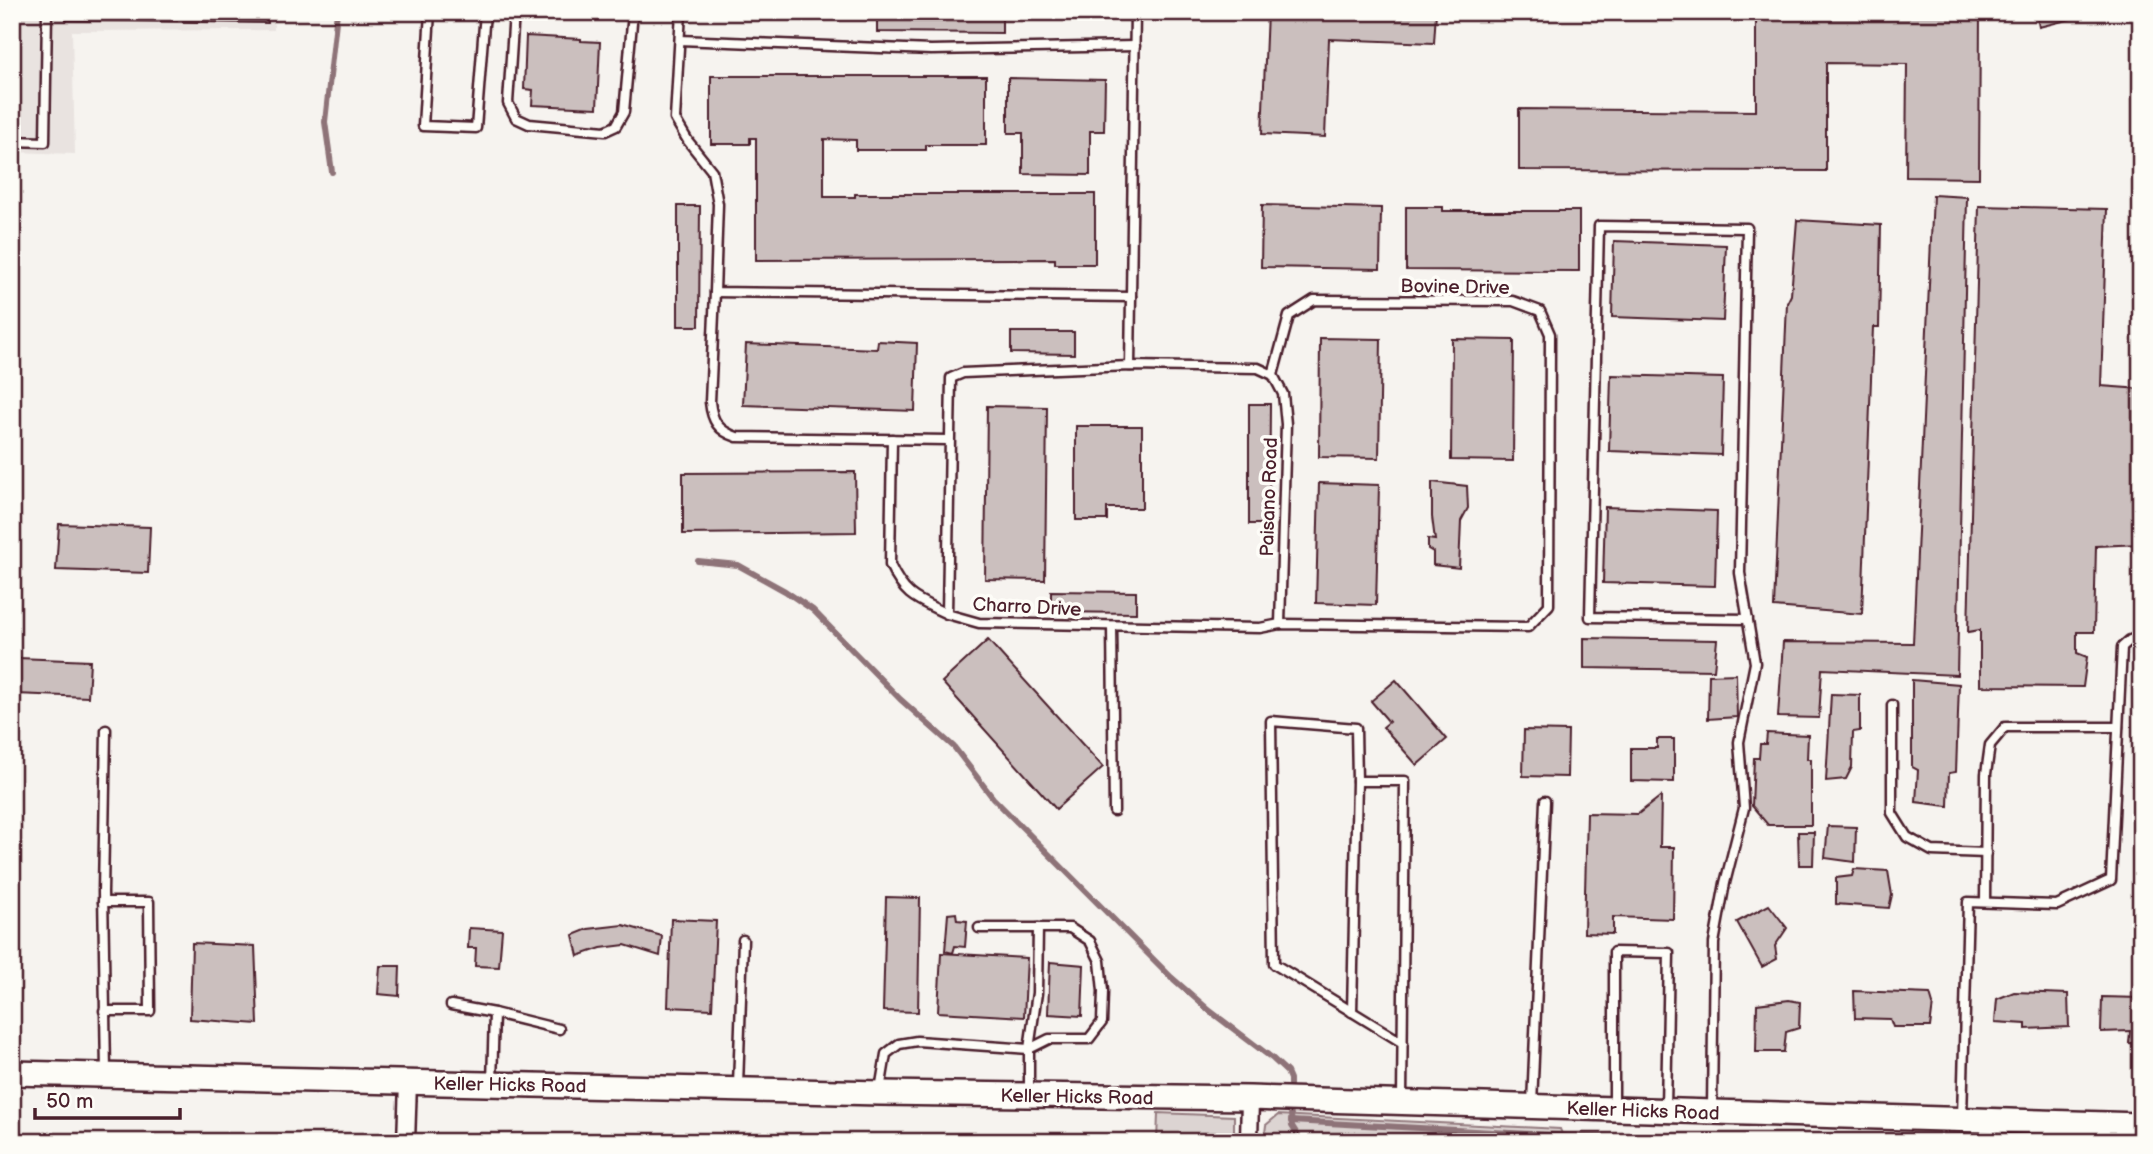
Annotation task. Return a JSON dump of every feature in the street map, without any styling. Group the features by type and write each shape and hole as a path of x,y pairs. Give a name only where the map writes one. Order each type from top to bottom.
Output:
{"street":[{"name":"Keller Hicks Road","path":"12,1073 880,1093 1250,1098 1962,1119 2066,1132 2141,1125"},
{"path":"406,1142 408,1082"},
{"path":"1249,1142 1250,1098"}],"lane":[{"path":"12,141 46,142 47,12"},
{"path":"430,12 423,126 476,128 485,12"},
{"path":"514,12 508,103 516,118 529,124 605,131 616,126 624,112 633,12"},
{"path":"681,12 676,119 688,141 712,171 718,204 710,402 712,417 719,428 737,436 948,440 951,378 963,373 1130,366 1258,368 1273,375"},
{"path":"1130,366 1135,12"},
{"path":"680,40 931,50 1135,46"},
{"path":"1712,1112 1714,943 1725,883 1744,808 1739,742 1755,663 1748,619 1740,573 1747,228 1600,226 1590,617 1748,619"},
{"path":"715,292 1131,297"},
{"name":"Bovine Drive","path":"1273,375 1289,316 1314,300 1513,301 1540,311 1550,334 1549,605 1528,627 1280,624"},
{"name":"Paisano Road","path":"1273,375 1283,394 1286,424 1280,624"},
{"path":"892,439 890,565 910,597 947,614"},
{"name":"Charro Drive","path":"948,440 947,614 979,623 1260,628 1280,624"},
{"path":"1112,626 1114,811"},
{"path":"1962,1119 1968,902 2057,905 2111,880 2122,647 2141,636"},
{"path":"1892,705 1892,813 1907,837 1932,851 1986,853"},
{"path":"1352,1012 1356,727 1271,721 1274,964 1352,1012 1403,1043"},
{"path":"1985,902 1986,774 1990,745 2005,727 2118,727"},
{"path":"106,730 103,902 106,1075"},
{"path":"1357,780 1405,781 1402,1103"},
{"path":"1532,1107 1545,801"},
{"path":"103,902 149,902 150,1011 104,1011"},
{"path":"880,1093 886,1054 899,1044 917,1041 1029,1049 1049,1039 1089,1039 1102,1022 1100,961 1090,941 1070,928 979,928"},
{"path":"1029,1095 1029,1049 1037,993 1038,928"},
{"path":"738,1089 743,940"},
{"path":"1614,1109 1614,953 1669,953 1666,1111"},
{"path":"452,1005 559,1029"},
{"path":"492,1083 494,1013"}],"shaded area":[{"path":"12,12 274,12 274,30 72,31 75,154 12,152"},
{"path":"1158,1113 1234,1116 1234,1142 1157,1142"},
{"path":"1278,1115 1560,1129 1565,1142 1264,1142 1266,1125"}],"building":[{"path":"66,12 268,12 268,23 66,20"},
{"path":"877,12 1002,14 1002,33 877,32"},
{"path":"1267,12 1436,12 1434,43 1329,39 1325,137 1262,134"},
{"path":"1756,12 1980,12 1979,178 1906,177 1907,64 1826,63 1826,171 1519,170 1519,109 1756,111"},
{"path":"2036,12 2099,12 2039,27"},
{"path":"526,36 600,42 597,108 532,105 533,90 524,89"},
{"path":"711,76 986,76 986,145 926,145 926,150 856,150 856,140 824,139 824,197 855,197 855,194 1095,194 1095,264 1055,264 1055,259 756,260 756,138 750,138 750,144 711,144"},
{"path":"1008,78 1105,80 1104,131 1090,131 1090,175 1023,174 1023,133 1008,133"},
{"path":"1933,195 1967,197 1957,675 1822,669 1819,718 1778,717 1783,642 1913,643"},
{"path":"1262,205 1381,208 1380,269 1261,267"},
{"path":"678,206 700,206 699,326 678,326"},
{"path":"1979,206 2107,209 2101,386 2141,389 2141,544 2096,546 2094,632 2077,632 2077,653 2087,657 2083,687 1980,686 1980,630 1968,632"},
{"path":"1406,207 1443,207 1443,211 1579,211 1579,271 1406,270"},
{"path":"1797,220 1881,225 1879,327 1873,327 1862,614 1774,607 1787,303 1791,295"},
{"path":"1614,241 1726,245 1723,321 1612,317"},
{"path":"1011,332 1074,332 1074,354 1011,353"},
{"path":"1320,338 1381,339 1379,458 1319,457"},
{"path":"1452,339 1514,340 1513,461 1451,460"},
{"path":"878,341 917,343 915,411 743,405 746,344 877,349"},
{"path":"1611,375 1723,378 1721,455 1609,451"},
{"path":"1249,404 1270,404 1269,524 1249,524"},
{"path":"987,406 1047,407 1045,580 985,579"},
{"path":"1076,426 1142,426 1142,508 1107,508 1107,520 1076,520"},
{"path":"855,472 856,532 683,534 683,473"},
{"path":"1432,482 1467,486 1468,508 1461,521 1459,568 1433,565 1433,552 1428,549 1428,539 1435,540"},
{"path":"1319,483 1379,485 1376,605 1316,603"},
{"path":"1605,507 1717,511 1715,586 1603,583"},
{"path":"59,524 150,527 148,573 56,570"},
{"path":"1051,591 1136,592 1136,613 1051,612"},
{"path":"1584,638 1717,640 1714,670 1584,668"},
{"path":"988,640 1103,767 1056,809 942,682"},
{"path":"18,658 90,661 88,697 16,694"},
{"path":"1736,674 1737,717 1708,719 1709,675"},
{"path":"1396,680 1447,739 1417,765 1383,727 1389,722 1371,701"},
{"path":"1912,680 1959,684 1956,772 1949,773 1948,806 1916,802 1918,770 1912,767"},
{"path":"1831,694 1860,695 1860,731 1853,732 1852,767 1846,779 1826,781"},
{"path":"1524,730 1568,731 1567,777 1523,776"},
{"path":"1767,733 1808,735 1807,759 1811,759 1811,825 1768,825 1752,806 1754,758 1759,758 1760,744 1766,744"},
{"path":"1657,739 1674,739 1674,782 1631,781 1631,748 1657,748"},
{"path":"1661,796 1660,847 1674,847 1673,919 1613,917 1613,934 1584,933 1587,813 1638,814"},
{"path":"1828,826 1856,827 1855,862 1825,858"},
{"path":"2139,831 2141,918 2136,918"},
{"path":"1798,832 1814,832 1813,865 1799,865"},
{"path":"1854,869 1888,871 1892,895 1889,908 1836,904 1836,878 1852,876"},
{"path":"886,897 920,898 918,1012 883,1011"},
{"path":"1769,905 1787,928 1775,946 1777,959 1762,967 1737,922"},
{"path":"956,913 957,920 967,921 965,947 955,946 953,953 945,951 948,914"},
{"path":"671,919 716,921 712,1009 668,1007"},
{"path":"623,925 662,936 660,956 625,945 601,948 578,956 573,935 588,929"},
{"path":"469,928 502,930 499,967 475,966 476,948 468,948"},
{"path":"192,943 255,946 258,1024 190,1019"},
{"path":"941,953 1027,958 1024,1017 938,1012"},
{"path":"1050,962 1084,965 1082,1016 1048,1014"},
{"path":"380,966 400,966 399,996 378,994"},
{"path":"1854,991 1930,994 1933,1004 1930,1027 1893,1027 1890,1019 1855,1018"},
{"path":"2014,992 2068,994 2069,1027 2026,1029 2026,1024 1995,1022 1997,999"},
{"path":"2102,997 2141,998 2141,1044 2129,1043 2130,1031 2101,1032"},
{"path":"1789,1000 1800,1002 1799,1028 1786,1032 1784,1052 1756,1052 1757,1004"}],"waterway":[{"path":"332,172 325,122 337,12"},
{"path":"698,561 738,565 813,610 900,699 954,747 993,798 1171,977 1287,1072 1290,1091"},
{"path":"1291,1115 1292,1126 1302,1142"},
{"path":"1291,1121 1566,1136 1816,1142"}]}
